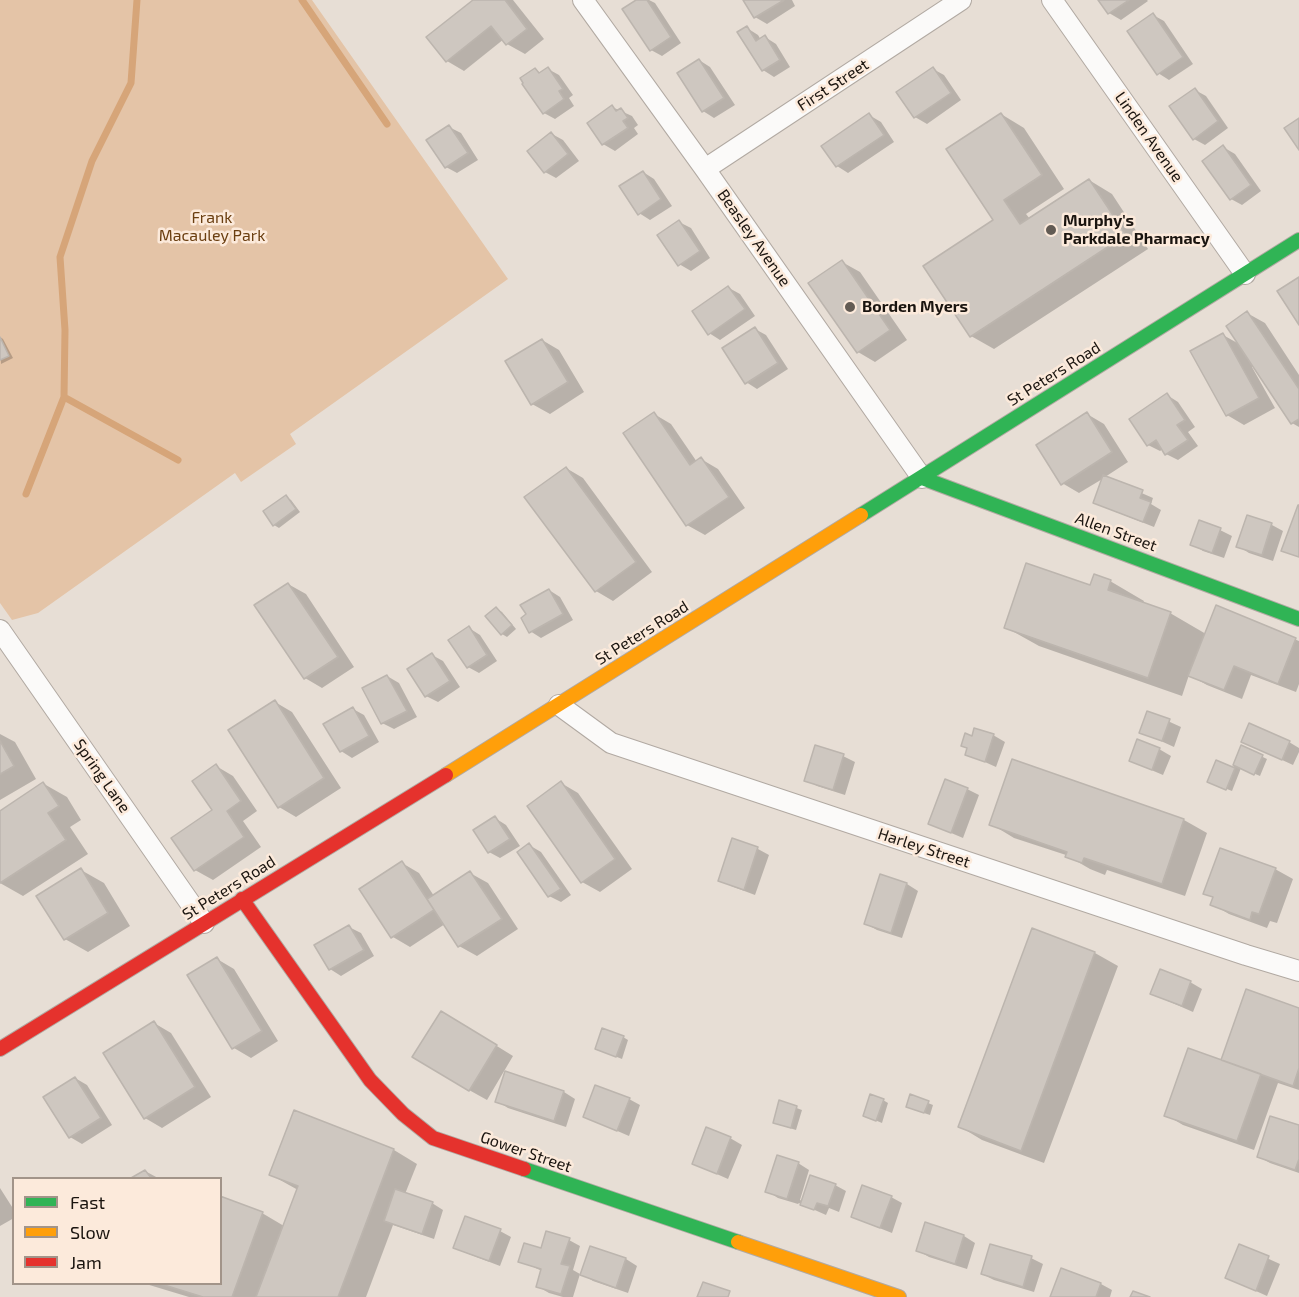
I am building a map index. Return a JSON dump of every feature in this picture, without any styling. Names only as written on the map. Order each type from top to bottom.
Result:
[{"type":"main road","name":"St Peters Road","points":[[0,1049],[559,705],[1299,240]]},
{"type":"main road","name":"Allen Street","points":[[922,478],[1299,619]]},
{"type":"main road","name":"Gower Street","points":[[242,899],[370,1080],[404,1114],[433,1138],[899,1297]]},
{"type":"street","name":"Beasley Avenue","points":[[583,0],[922,478]]},
{"type":"street","name":"First Street","points":[[705,169],[961,0]]},
{"type":"street","name":"Linden Avenue","points":[[1052,0],[1245,273]]},
{"type":"street","name":"Spring Lane","points":[[0,630],[204,923]]},
{"type":"street","name":"Harley Street","points":[[559,705],[611,743],[1299,971]]},
{"type":"green space","name":"Frank Macauley Park","points":[[0,0],[312,0],[508,279],[290,434],[296,444],[241,482],[235,473],[38,613],[12,620],[0,603]]},
{"type":"building","points":[[473,0],[505,0],[527,29],[506,45],[491,26],[446,62],[426,37]]},
{"type":"building","points":[[636,0],[647,0],[671,37],[650,51],[622,9]]},
{"type":"building","points":[[743,0],[784,0],[754,18]]},
{"type":"building","points":[[1098,0],[1129,0],[1108,14]]},
{"type":"building","points":[[1153,13],[1183,57],[1157,75],[1127,31]]},
{"type":"building","points":[[747,26],[756,41],[765,35],[780,60],[762,71],[737,32]]},
{"type":"building","points":[[699,59],[724,98],[702,112],[677,73]]},
{"type":"building","points":[[548,67],[563,89],[559,91],[564,99],[543,114],[520,78],[535,68],[539,73]]},
{"type":"building","points":[[933,67],[951,93],[914,118],[896,92]]},
{"type":"building","points":[[1195,88],[1218,121],[1193,140],[1169,106]]},
{"type":"building","points":[[612,105],[616,111],[621,108],[628,118],[623,121],[628,128],[602,145],[587,123]]},
{"type":"building","points":[[869,113],[884,135],[836,167],[821,146]]},
{"type":"building","name":"Murphy's Parkdale Pharmacy","points":[[1001,113],[1042,175],[1004,200],[1020,224],[1089,179],[1126,235],[970,337],[923,266],[993,220],[946,149]]},
{"type":"building","points":[[1299,118],[1299,150],[1284,128]]},
{"type":"building","points":[[449,125],[468,153],[445,168],[426,140]]},
{"type":"building","points":[[551,132],[568,154],[544,173],[527,151]]},
{"type":"building","points":[[1223,145],[1251,185],[1230,200],[1202,161]]},
{"type":"building","points":[[643,171],[661,199],[638,215],[619,186]]},
{"type":"building","points":[[679,220],[700,251],[678,266],[657,235]]},
{"type":"building","name":"Borden Myers","points":[[842,260],[890,330],[857,353],[808,283]]},
{"type":"building","points":[[1299,277],[1299,325],[1277,291]]},
{"type":"building","points":[[728,286],[745,309],[708,335],[692,311]]},
{"type":"building","points":[[1247,311],[1299,389],[1299,419],[1291,424],[1226,326]]},
{"type":"building","points":[[755,327],[778,363],[745,384],[722,348]]},
{"type":"building","points":[[1223,333],[1259,398],[1226,416],[1190,351]]},
{"type":"building","points":[[0,337],[9,356],[0,360]]},
{"type":"building","points":[[542,339],[568,382],[531,405],[505,361]]},
{"type":"building","points":[[1167,393],[1185,420],[1177,425],[1188,440],[1165,455],[1156,440],[1147,446],[1129,419]]},
{"type":"building","points":[[654,412],[690,465],[701,457],[729,497],[686,526],[623,433]]},
{"type":"building","points":[[1087,412],[1112,452],[1061,485],[1036,445]]},
{"type":"building","points":[[566,467],[636,562],[595,592],[524,497]]},
{"type":"building","points":[[1103,475],[1143,490],[1140,498],[1151,502],[1143,522],[1093,503]]},
{"type":"building","points":[[286,495],[296,509],[273,526],[263,511]]},
{"type":"building","points":[[1299,505],[1299,557],[1281,551]]},
{"type":"building","points":[[1247,515],[1272,523],[1262,555],[1236,547]]},
{"type":"building","points":[[1199,520],[1221,528],[1212,553],[1190,545]]},
{"type":"building","points":[[1026,563],[1090,585],[1094,574],[1111,580],[1108,590],[1171,612],[1148,678],[1004,628]]},
{"type":"building","points":[[288,583],[338,657],[304,679],[254,605]]},
{"type":"building","points":[[549,589],[563,614],[529,633],[521,618],[526,614],[520,605]]},
{"type":"building","points":[[1216,605],[1296,638],[1278,684],[1234,666],[1224,690],[1188,676]]},
{"type":"building","points":[[496,607],[512,625],[501,635],[485,616]]},
{"type":"building","points":[[469,626],[487,655],[467,668],[448,640]]},
{"type":"building","points":[[432,653],[450,681],[425,697],[407,669]]},
{"type":"building","points":[[387,675],[407,711],[381,724],[362,688]]},
{"type":"building","points":[[275,700],[324,778],[278,808],[228,730]]},
{"type":"building","points":[[353,707],[369,736],[340,752],[323,724]]},
{"type":"building","points":[[1147,711],[1170,719],[1162,741],[1139,733]]},
{"type":"building","points":[[1249,723],[1290,741],[1282,760],[1241,742]]},
{"type":"building","points":[[974,728],[994,734],[985,762],[965,755],[967,748],[961,746],[965,733],[972,736]]},
{"type":"building","points":[[1137,739],[1160,748],[1152,770],[1129,761]]},
{"type":"building","points":[[0,741],[14,766],[0,774]]},
{"type":"building","points":[[815,745],[844,754],[833,790],[804,781]]},
{"type":"building","points":[[1241,745],[1263,755],[1254,775],[1233,765]]},
{"type":"building","points":[[1012,759],[1184,819],[1162,884],[1084,858],[1082,863],[1065,857],[1067,852],[989,825]]},
{"type":"building","points":[[1216,760],[1235,768],[1226,790],[1207,782]]},
{"type":"building","points":[[216,764],[241,801],[227,811],[244,837],[194,871],[171,838],[212,810],[192,781]]},
{"type":"building","points":[[945,779],[968,788],[951,833],[928,824]]},
{"type":"building","points":[[561,781],[615,859],[581,883],[527,806]]},
{"type":"building","points":[[43,782],[59,806],[48,813],[66,840],[0,883],[0,811]]},
{"type":"building","points":[[495,816],[510,839],[488,853],[473,830]]},
{"type":"building","points":[[732,838],[758,847],[744,890],[718,881]]},
{"type":"building","points":[[529,843],[561,889],[548,897],[517,852]]},
{"type":"building","points":[[1220,848],[1276,868],[1259,914],[1252,912],[1250,920],[1210,905],[1213,897],[1203,894]]},
{"type":"building","points":[[402,861],[434,910],[391,938],[359,889]]},
{"type":"building","points":[[81,868],[108,913],[64,940],[36,896]]},
{"type":"building","points":[[470,871],[502,919],[458,947],[427,899]]},
{"type":"building","points":[[880,874],[907,883],[891,933],[864,924]]},
{"type":"building","points":[[349,925],[364,950],[329,970],[314,945]]},
{"type":"building","points":[[1032,928],[1095,952],[1021,1151],[958,1127]]},
{"type":"building","points":[[217,957],[262,1031],[232,1049],[187,975]]},
{"type":"building","points":[[1160,969],[1191,981],[1182,1006],[1150,994]]},
{"type":"building","points":[[1246,989],[1299,1008],[1299,1068],[1293,1086],[1221,1060]]},
{"type":"building","points":[[441,1011],[497,1045],[469,1091],[412,1057]]},
{"type":"building","points":[[154,1021],[195,1087],[144,1119],[103,1053]]},
{"type":"building","points":[[602,1028],[624,1036],[616,1057],[595,1049]]},
{"type":"building","points":[[1188,1048],[1261,1074],[1237,1141],[1164,1116]]},
{"type":"building","points":[[505,1071],[564,1091],[554,1121],[495,1102]]},
{"type":"building","points":[[75,1077],[101,1118],[69,1138],[43,1097]]},
{"type":"building","points":[[595,1085],[630,1098],[617,1131],[583,1117]]},
{"type":"building","points":[[870,1094],[884,1099],[876,1121],[863,1116]]},
{"type":"building","points":[[910,1094],[929,1101],[924,1113],[906,1107]]},
{"type":"building","points":[[779,1100],[797,1106],[791,1128],[773,1123]]},
{"type":"building","points":[[294,1110],[394,1149],[338,1297],[256,1297],[298,1186],[269,1175]]},
{"type":"building","points":[[1270,1116],[1299,1125],[1299,1159],[1295,1170],[1257,1157]]},
{"type":"building","points":[[706,1127],[731,1137],[717,1174],[692,1164]]},
{"type":"building","points":[[777,1155],[799,1162],[787,1199],[765,1192]]},
{"type":"building","points":[[145,1170],[150,1177],[133,1177]]},
{"type":"building","points":[[810,1175],[836,1184],[828,1206],[817,1203],[814,1210],[800,1205]]},
{"type":"building","points":[[862,1185],[892,1196],[880,1228],[851,1217]]},
{"type":"building","points":[[395,1189],[433,1202],[422,1234],[384,1221]]},
{"type":"building","points":[[222,1197],[263,1212],[232,1297],[203,1297],[164,1285],[222,1285]]},
{"type":"building","points":[[465,1216],[501,1229],[489,1261],[453,1248]]},
{"type":"building","points":[[925,1222],[964,1235],[955,1264],[916,1251]]},
{"type":"building","points":[[546,1231],[570,1238],[561,1264],[570,1266],[561,1294],[536,1287],[541,1269],[518,1262],[524,1243],[541,1248]]},
{"type":"building","points":[[990,1244],[1032,1256],[1023,1287],[981,1274]]},
{"type":"building","points":[[1239,1244],[1269,1256],[1256,1291],[1225,1278]]},
{"type":"building","points":[[590,1246],[626,1258],[616,1288],[580,1275]]},
{"type":"building","points":[[1061,1268],[1101,1283],[1096,1297],[1050,1297]]},
{"type":"building","points":[[703,1282],[730,1291],[728,1297],[697,1297]]},
{"type":"building","points":[[1133,1291],[1150,1297],[1130,1297]]},
{"type":"waterway","points":[[137,0],[131,83],[92,161],[60,257],[65,330],[64,397],[178,460]]},
{"type":"waterway","points":[[302,0],[387,124]]},
{"type":"waterway","points":[[26,494],[64,397]]},
{"type":"traffic: fast","points":[[861,515],[1299,240]]},
{"type":"traffic: fast","points":[[922,478],[1299,619]]},
{"type":"traffic: fast","points":[[524,1169],[738,1242]]},
{"type":"traffic: slow","points":[[446,775],[861,515]]},
{"type":"traffic: slow","points":[[738,1242],[899,1297]]},
{"type":"traffic: jam","points":[[0,1049],[446,775]]},
{"type":"traffic: jam","points":[[242,899],[370,1080],[403,1114],[433,1138],[524,1169]]},
{"type":"place","name":"Murphy's Parkdale Pharmacy","points":[[1051,230]]},
{"type":"place","name":"Borden Myers","points":[[850,307]]}]
